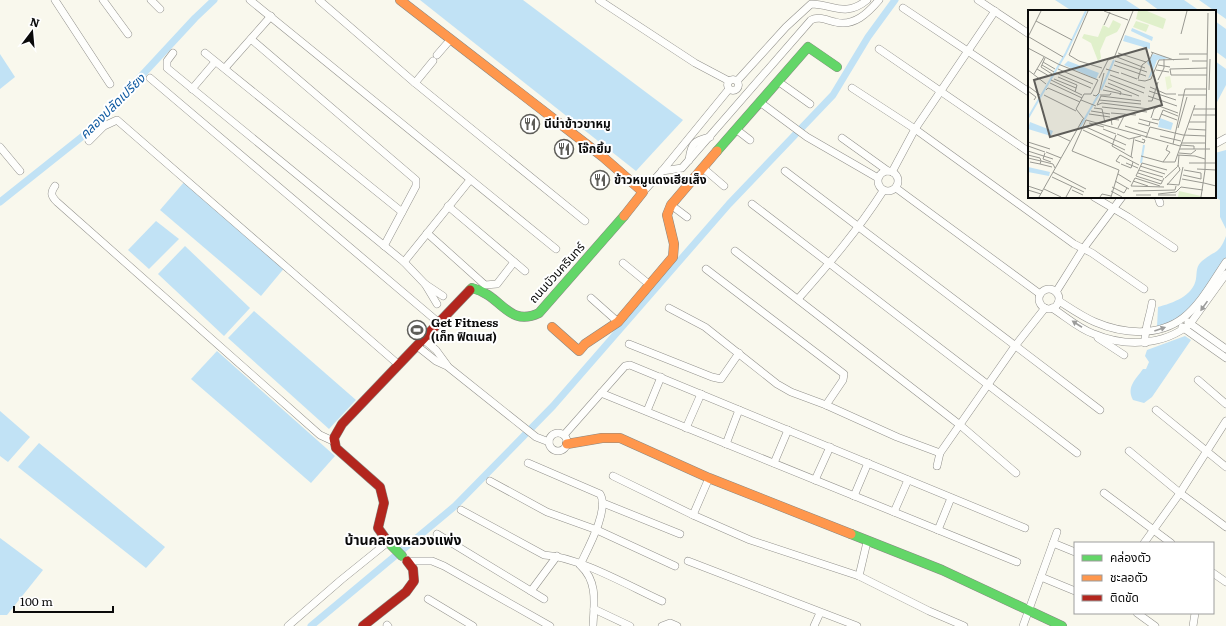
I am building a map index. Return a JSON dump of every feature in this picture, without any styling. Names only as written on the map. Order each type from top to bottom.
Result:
[{"type":"street","points":[[55,0],[110,84]]},
{"type":"street","points":[[103,0],[128,34]]},
{"type":"street","points":[[151,0],[160,9]]},
{"type":"street","points":[[250,0],[272,16],[470,180],[556,249]]},
{"type":"street","points":[[319,0],[415,83],[585,221]]},
{"type":"street","points":[[400,0],[590,148],[643,192],[729,89]]},
{"type":"street","points":[[599,0],[695,63],[729,81],[733,79],[737,81]]},
{"type":"street","points":[[737,81],[786,27],[811,4],[821,4],[827,8],[849,10],[856,8],[867,0]]},
{"type":"street","points":[[662,171],[682,168],[689,160],[690,148],[697,140],[710,137],[811,20],[822,18],[837,22],[850,23],[871,10],[879,0]]},
{"type":"street","points":[[978,0],[1028,33]]},
{"type":"street","points":[[903,8],[1028,91]]},
{"type":"street","points":[[842,138],[890,171],[895,173],[899,180],[896,188],[890,192],[883,191],[878,185],[878,178],[881,173],[890,171],[914,129],[995,11]]},
{"type":"street","points":[[224,68],[272,16]]},
{"type":"street","points":[[252,39],[412,174],[416,180],[416,186],[384,246]]},
{"type":"street","points":[[437,55],[450,40]]},
{"type":"street","points":[[552,327],[576,350],[580,350],[585,344],[618,322],[673,257],[674,244],[667,215],[671,205],[808,47],[837,67]]},
{"type":"street","points":[[879,49],[1028,151]]},
{"type":"street","points":[[173,53],[166,61],[167,68],[404,262],[425,284],[441,308]]},
{"type":"street","points":[[205,53],[402,212]]},
{"type":"street","points":[[415,83],[433,61]]},
{"type":"street","points":[[192,89],[216,62]]},
{"type":"street","points":[[150,78],[438,322]]},
{"type":"street","points":[[729,81],[727,85],[729,89]]},
{"type":"street","points":[[729,89],[737,89],[739,85],[737,81]]},
{"type":"street","points":[[779,82],[810,104]]},
{"type":"street","points":[[852,88],[914,129],[1074,244],[1144,288]]},
{"type":"street","points":[[761,103],[807,137],[878,178]]},
{"type":"street","points":[[89,141],[104,126],[117,120],[400,364]]},
{"type":"street","points":[[737,130],[750,140]]},
{"type":"street","points":[[1216,143],[1226,138]]},
{"type":"street","points":[[0,147],[20,171]]},
{"type":"street","points":[[703,168],[724,186]]},
{"type":"street","points":[[785,170],[1100,410]]},
{"type":"street","points":[[404,262],[470,180]]},
{"type":"street","points":[[55,186],[51,192],[51,195],[57,202],[320,435],[333,441],[336,448],[380,487],[384,495],[384,509],[378,528],[390,544],[413,569],[414,581],[406,592],[363,626]]},
{"type":"street","points":[[896,188],[1040,294]]},
{"type":"street","points":[[798,299],[830,264],[859,227],[883,191]]},
{"type":"street","name":"ถนนบัวนครินทร์","points":[[333,441],[334,436],[342,424],[438,322],[441,308],[448,300],[472,288],[482,289],[489,293],[512,314],[523,319],[532,318],[539,313],[640,198],[643,192]]},
{"type":"street","points":[[1096,198],[1174,248]]},
{"type":"street","points":[[1121,198],[1083,249],[1056,292],[1058,301],[1095,322],[1124,332],[1156,331],[1183,318],[1198,303],[1226,262]]},
{"type":"street","points":[[752,204],[1076,454]]},
{"type":"street","points":[[671,205],[686,217]]},
{"type":"street","points":[[448,206],[525,271]]},
{"type":"street","points":[[426,233],[485,285],[497,284],[514,262]]},
{"type":"street","points":[[735,252],[960,425],[1016,473]]},
{"type":"street","points":[[623,263],[650,285]]},
{"type":"street","points":[[706,269],[844,374],[843,380],[826,405]]},
{"type":"street","points":[[1093,334],[1124,342],[1145,343],[1187,327],[1226,274]]},
{"type":"street","points":[[425,284],[448,300]]},
{"type":"street","points":[[1040,294],[1048,289],[1056,292]]},
{"type":"street","points":[[1040,294],[1040,300],[1049,308],[1093,334],[1124,355]]},
{"type":"street","points":[[591,298],[618,322]]},
{"type":"street","points":[[937,466],[940,452],[1015,346],[1049,308],[1058,301]]},
{"type":"street","points":[[1145,343],[1144,331],[1149,321],[1152,303]]},
{"type":"street","points":[[669,308],[705,327],[791,392],[826,405],[897,437],[940,452]]},
{"type":"street","points":[[1183,318],[1187,327],[1226,358]]},
{"type":"street","points":[[1176,322],[1226,349]]},
{"type":"street","points":[[1124,332],[1124,342]]},
{"type":"street","points":[[420,342],[436,361],[447,366],[514,421],[536,437],[549,442]]},
{"type":"street","points":[[629,344],[712,377],[722,379],[739,353]]},
{"type":"street","points":[[1025,528],[661,377],[627,365],[601,393],[565,439],[564,449],[555,451],[549,442],[550,436],[558,432],[565,439],[620,438],[709,478],[942,570],[1062,626]]},
{"type":"street","points":[[646,411],[661,377]]},
{"type":"street","points":[[1198,380],[1226,404]]},
{"type":"street","points":[[601,393],[1017,562]]},
{"type":"street","points":[[686,428],[701,394]]},
{"type":"street","points":[[726,444],[740,410]]},
{"type":"street","points":[[1156,410],[1226,467]]},
{"type":"street","points":[[1145,542],[1180,493],[1226,422]]},
{"type":"street","points":[[774,463],[788,430]]},
{"type":"street","points":[[815,480],[830,447]]},
{"type":"street","points":[[1129,450],[1180,493],[1226,527]]},
{"type":"street","points":[[528,463],[600,494],[603,503],[597,530],[580,564]]},
{"type":"street","points":[[854,496],[868,463]]},
{"type":"street","points":[[613,476],[693,515],[750,540],[858,576],[929,611],[964,626]]},
{"type":"street","points":[[693,515],[709,478]]},
{"type":"street","points":[[894,512],[908,480]]},
{"type":"street","points":[[490,481],[547,512],[597,530],[675,566]]},
{"type":"street","points":[[1104,493],[1170,542]]},
{"type":"street","points":[[938,530],[951,498]]},
{"type":"street","points":[[603,503],[680,534]]},
{"type":"street","points":[[461,510],[544,555],[557,556],[580,564],[662,601]]},
{"type":"street","points":[[1022,626],[1058,532]]},
{"type":"street","points":[[437,534],[544,599]]},
{"type":"street","points":[[858,576],[868,542]]},
{"type":"street","points":[[1053,543],[1074,552]]},
{"type":"street","points":[[288,626],[341,580],[390,544]]},
{"type":"street","points":[[531,591],[557,556]]},
{"type":"street","points":[[405,559],[432,561],[444,566],[550,626]]},
{"type":"street","points":[[688,561],[857,626]]},
{"type":"street","points":[[580,564],[588,572],[593,582],[593,626]]},
{"type":"street","points":[[1214,574],[1226,582]]},
{"type":"street","points":[[1041,577],[1074,591]]},
{"type":"street","points":[[428,599],[473,626]]},
{"type":"street","points":[[594,610],[630,626]]},
{"type":"street","points":[[814,626],[820,613]]},
{"type":"street","points":[[1138,614],[1156,626]]},
{"type":"street","points":[[1193,626],[1195,614]]},
{"type":"street","points":[[662,626],[670,623],[677,626]]},
{"type":"water","points":[[420,0],[523,0],[683,120],[636,171]]},
{"type":"water","points":[[1055,0],[1126,0],[1141,10],[1070,10]]},
{"type":"water","points":[[1145,0],[1184,0],[1199,10],[1159,10]]},
{"type":"water","points":[[1199,0],[1226,0],[1226,19],[1216,12],[1216,10],[1213,10]]},
{"type":"water","points":[[1216,22],[1226,29],[1226,59],[1216,52]]},
{"type":"water","points":[[0,54],[15,77],[0,89]]},
{"type":"water","points":[[1216,62],[1226,69],[1226,85],[1216,104]]},
{"type":"water","points":[[1226,150],[1226,229],[1220,217],[1220,200],[1216,198],[1216,153]]},
{"type":"water","points":[[185,181],[286,266],[261,296],[160,210]]},
{"type":"water","points":[[156,221],[179,239],[149,269],[128,250]]},
{"type":"water","points":[[1226,236],[1226,261],[1195,305],[1169,325],[1157,327],[1158,307],[1182,298],[1191,290],[1196,279],[1199,265],[1202,261],[1219,249]]},
{"type":"water","points":[[185,246],[250,308],[224,336],[158,274]]},
{"type":"water","points":[[254,311],[356,400],[329,429],[228,338]]},
{"type":"water","points":[[1185,336],[1191,340],[1152,397],[1144,403],[1133,400],[1131,395],[1131,387],[1143,369],[1146,369],[1149,362],[1145,356],[1147,350]]},
{"type":"water","points":[[217,351],[335,456],[311,483],[191,379]]},
{"type":"water","points":[[0,411],[30,437],[8,462],[0,456]]},
{"type":"water","points":[[39,443],[165,547],[146,568],[18,467]]},
{"type":"water","points":[[0,538],[43,570],[7,615],[0,615]]},
{"type":"waterway","name":"คลองปลัดเปรียง","points":[[0,202],[93,128],[195,18],[214,0]]},
{"type":"waterway","points":[[311,626],[455,506],[553,406],[729,204],[833,95],[868,37],[895,0]]},
{"type":"traffic: fast","points":[[717,151],[808,47],[837,67]]},
{"type":"traffic: fast","points":[[470,290],[472,288],[491,297],[512,314],[528,317],[539,313],[624,216]]},
{"type":"traffic: fast","points":[[851,534],[942,570],[1062,626]]},
{"type":"traffic: fast","points":[[391,545],[402,556]]},
{"type":"traffic: slow","points":[[400,0],[603,157],[643,192],[624,216]]},
{"type":"traffic: slow","points":[[552,327],[579,351],[585,344],[618,322],[673,257],[674,244],[667,215],[671,205],[717,151]]},
{"type":"traffic: slow","points":[[567,444],[602,438],[620,438],[709,478],[851,534]]},
{"type":"traffic: jam","points":[[388,542],[378,528],[384,503],[380,487],[336,448],[334,438],[342,424],[470,290]]},
{"type":"traffic: jam","points":[[363,626],[406,592],[414,581],[413,569],[407,561]]},
{"type":"place","name":"นีน่าข้าวขาหมู","points":[[530,124]]},
{"type":"place","name":"โจ๊กยิ้ม","points":[[564,149]]},
{"type":"place","name":"ข้าวหมูแดงเฮียเส็ง","points":[[600,180]]},
{"type":"place","name":"Get Fitness (เก็ท ฟิตเนส)","points":[[417,330]]},
{"type":"district","name":"บ้านคลองหลวงแพ่ง","points":[[403,540]]}]
